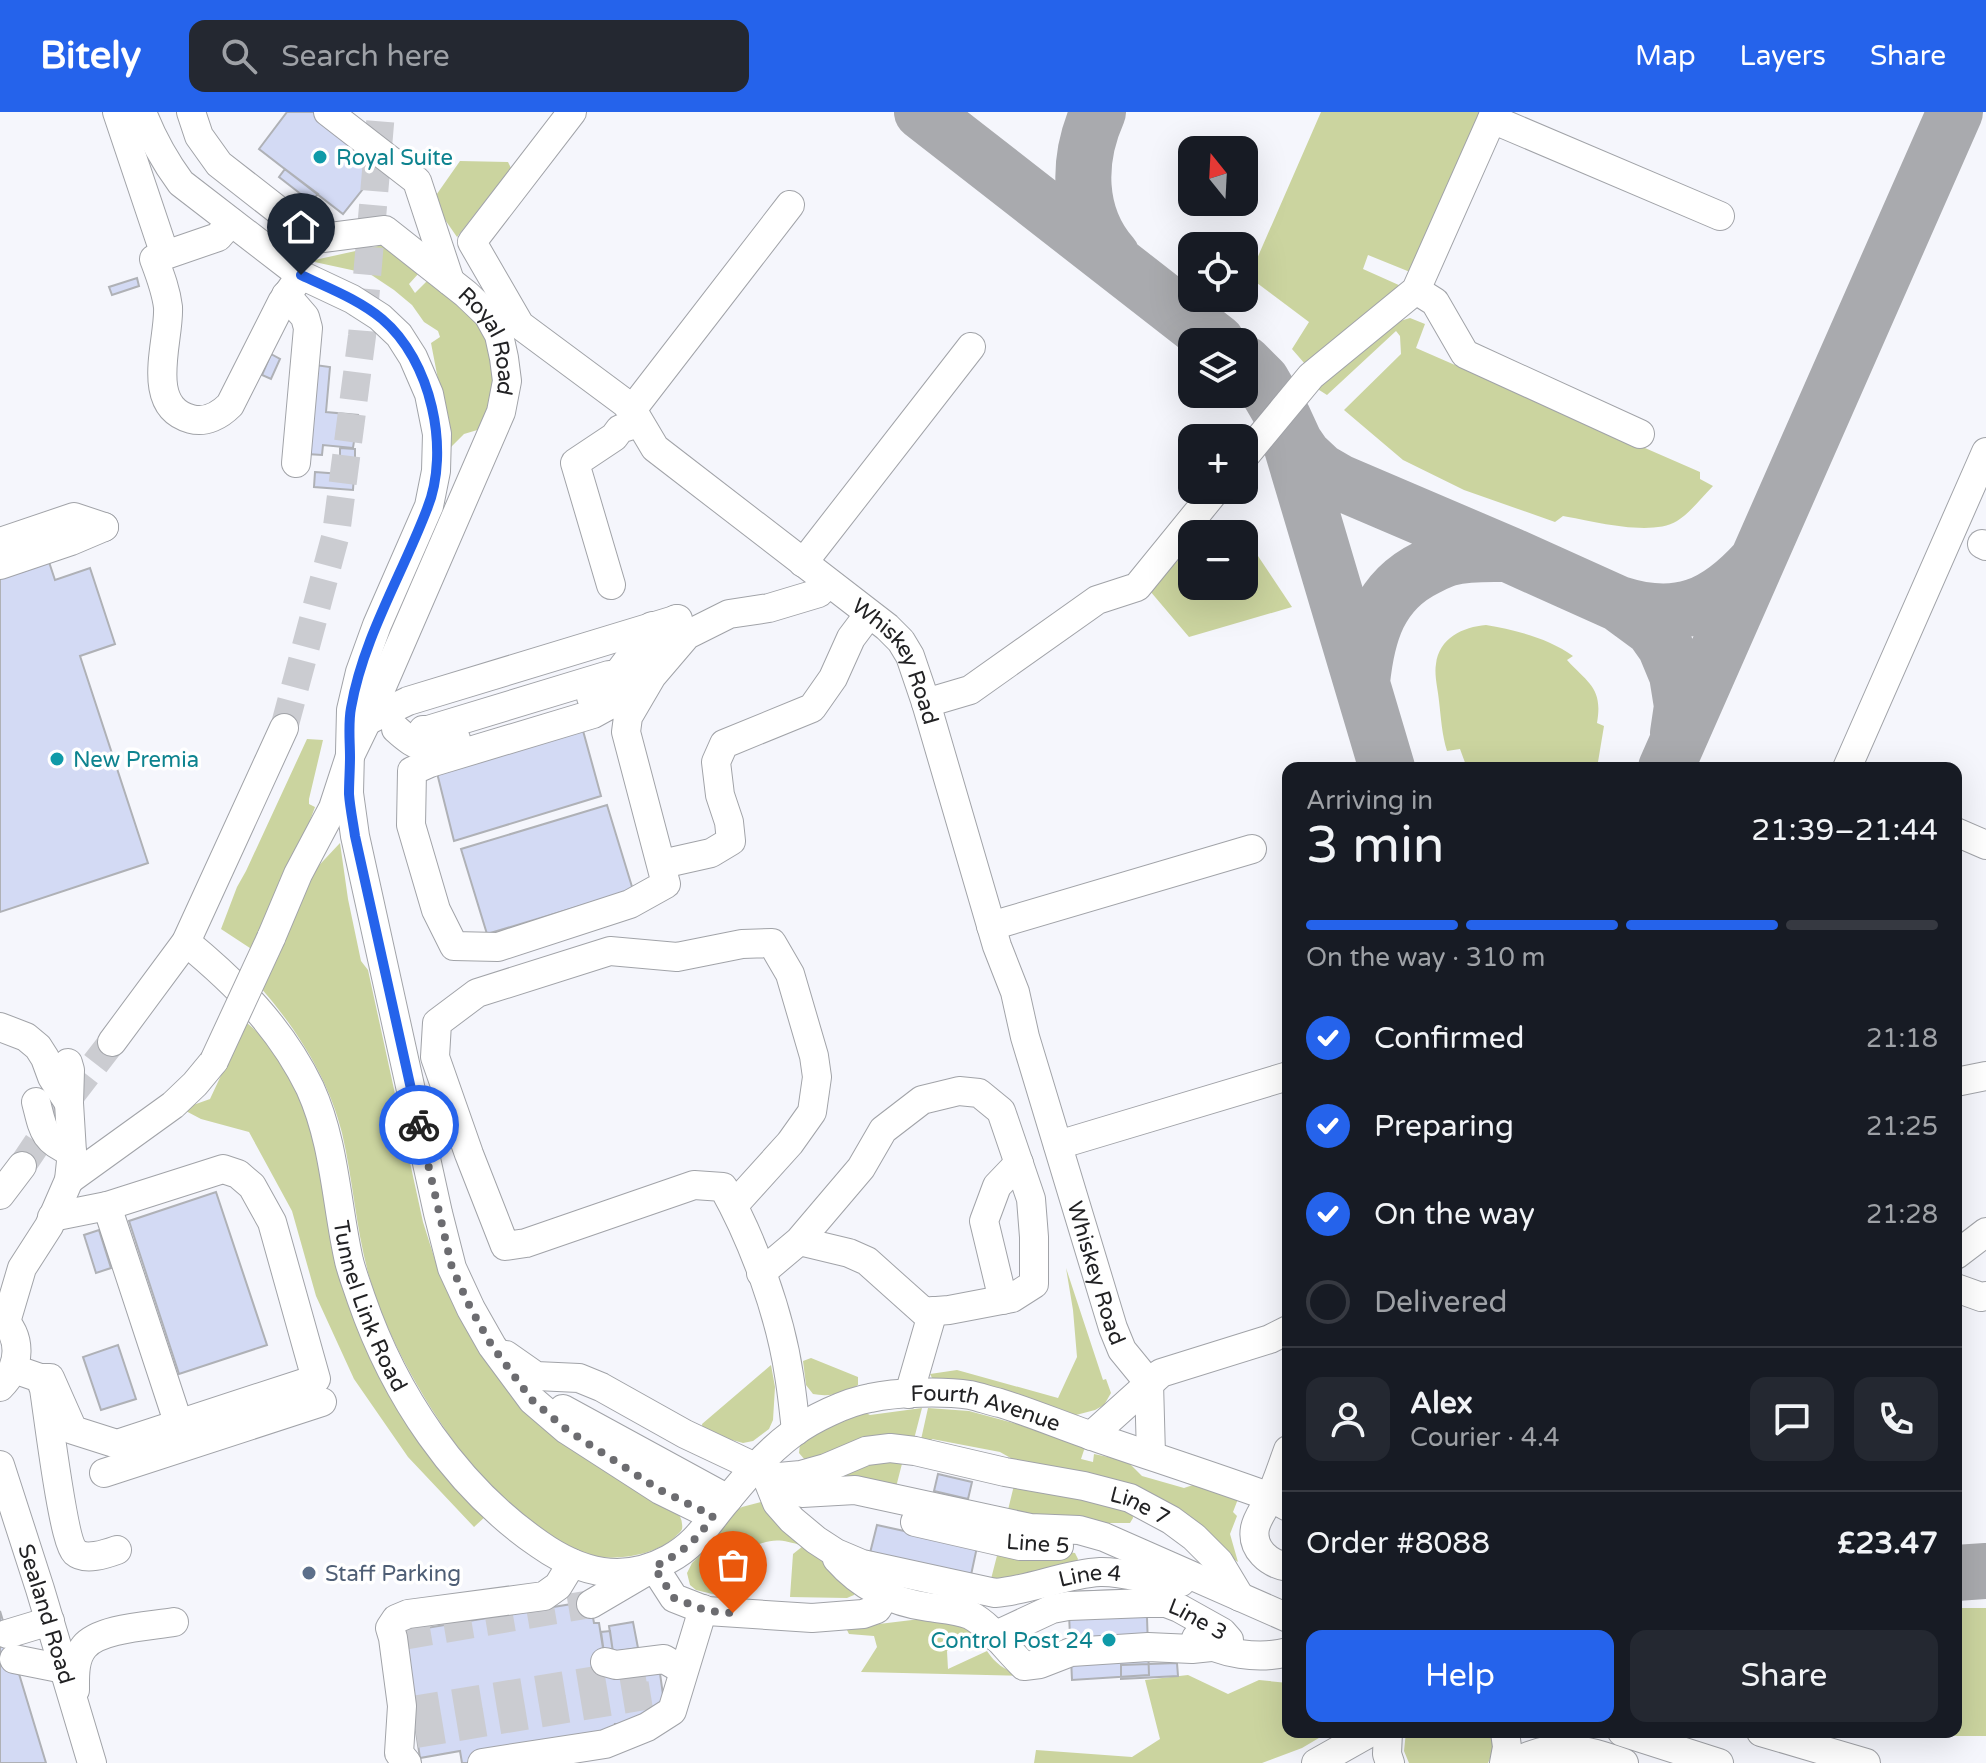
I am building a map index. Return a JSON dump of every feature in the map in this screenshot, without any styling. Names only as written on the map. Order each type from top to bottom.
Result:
[{"type":"street","points":[[117,112],[165,255]]},
{"type":"street","points":[[142,112],[153,141],[181,183],[231,222],[294,285],[308,328],[296,463]]},
{"type":"street","name":"Royal Road","points":[[70,1166],[173,1105],[214,1061],[298,874],[333,808],[359,715],[501,412],[507,381],[499,335],[488,315],[450,281],[385,230],[315,239],[219,164],[199,136],[191,112]]},
{"type":"street","points":[[328,112],[417,181],[430,186],[450,281]]},
{"type":"street","name":"Whiskey Road","points":[[572,112],[472,242],[520,325],[625,403],[655,448],[887,627],[910,656],[997,946],[1015,992],[1025,1037],[1117,1340],[1149,1383]]},
{"type":"street","points":[[1258,440],[1311,376],[1416,290],[1494,116],[1720,216]]},
{"type":"street","points":[[611,585],[575,463],[614,437],[635,417],[790,205]]},
{"type":"street","points":[[231,222],[218,237],[154,259],[166,291],[168,308],[161,376],[163,388],[179,413],[188,418],[207,419],[217,416],[230,405],[294,285]]},
{"type":"street","points":[[294,285],[352,299],[380,317],[399,335],[413,357],[429,394],[437,434],[436,471],[429,506],[360,672],[359,715]]},
{"type":"street","points":[[1416,290],[1435,302],[1465,354],[1640,434]]},
{"type":"street","points":[[803,563],[971,347]]},
{"type":"street","points":[[1850,762],[1986,452]]},
{"type":"street","points":[[926,703],[970,690],[1097,600],[1137,587],[1205,504]]},
{"type":"street","points":[[0,542],[74,517],[104,527],[0,565]]},
{"type":"street","points":[[664,623],[659,642],[641,680],[613,703],[593,714],[412,771],[411,825],[436,910],[454,946],[498,947],[630,904],[666,884],[626,732],[628,717],[652,676],[687,635],[729,614],[769,608],[819,593],[827,582]]},
{"type":"street","points":[[359,715],[738,601],[755,600],[769,608]]},
{"type":"street","points":[[662,864],[711,853],[731,841],[716,762],[724,744],[812,708],[833,678],[851,638],[869,614]]},
{"type":"street","points":[[359,715],[396,729],[428,730],[619,672],[664,623]]},
{"type":"street","points":[[112,1042],[186,942],[284,728]]},
{"type":"street","points":[[350,756],[349,793],[355,836],[438,1213],[452,1268],[471,1309],[520,1385],[720,1508]]},
{"type":"street","points":[[1962,835],[1986,845]]},
{"type":"street","points":[[991,926],[1252,849]]},
{"type":"street","name":"Tunnel Link Road","points":[[186,942],[226,975],[290,1050],[311,1091],[327,1133],[350,1263],[372,1329],[418,1416],[462,1475],[491,1506],[563,1560],[601,1573],[654,1567],[691,1545],[720,1508]]},
{"type":"street","points":[[734,1205],[790,1143],[812,1112],[817,1077],[814,1056],[790,974],[772,943],[742,944],[677,957],[610,951],[477,993],[437,1023],[435,1057],[505,1246],[526,1243],[694,1185],[723,1187],[734,1205],[761,1273],[780,1331],[796,1431]]},
{"type":"street","points":[[0,1027],[26,1037],[38,1047],[69,1103]]},
{"type":"street","points":[[18,1378],[17,1344],[3,1319],[22,1268],[49,1226],[70,1166],[68,1063]]},
{"type":"street","points":[[1962,1081],[1986,1076]]},
{"type":"street","points":[[1058,1145],[1282,1078]]},
{"type":"street","points":[[761,1273],[799,1241],[861,1168],[883,1130],[922,1100],[959,1091],[979,1093],[1001,1111],[1031,1199],[1034,1284],[1012,1298],[924,1312],[867,1261],[849,1253],[799,1241]]},
{"type":"street","points":[[36,1102],[42,1128],[70,1166]]},
{"type":"street","points":[[1003,1300],[984,1221],[997,1186],[1019,1163]]},
{"type":"street","points":[[0,1195],[22,1166]]},
{"type":"street","points":[[18,1378],[50,1378],[73,1430],[117,1444],[316,1379],[272,1222],[252,1186],[238,1174],[223,1169],[107,1206],[52,1217]]},
{"type":"street","points":[[107,1206],[179,1425]]},
{"type":"street","points":[[1962,1250],[1986,1232]]},
{"type":"street","points":[[0,1286],[22,1268]]},
{"type":"street","points":[[1962,1290],[1986,1296]]},
{"type":"street","points":[[909,1394],[933,1311]]},
{"type":"street","points":[[1091,1436],[1161,1373],[1282,1333]]},
{"type":"street","name":"Line 5","points":[[492,1346],[536,1376],[579,1378],[601,1387],[685,1434],[802,1493],[833,1504],[991,1529],[1020,1546],[1074,1546],[1135,1552],[1282,1615]]},
{"type":"street","points":[[18,1378],[44,1389],[63,1515],[73,1551],[80,1555],[97,1556],[117,1550]]},
{"type":"street","points":[[1149,1383],[1151,1455]]},
{"type":"street","name":"Fourth Avenue","points":[[720,1508],[761,1472],[773,1449],[796,1431],[823,1415],[868,1398],[909,1394],[972,1395],[1151,1455],[1282,1481]]},
{"type":"street","points":[[104,1473],[322,1402]]},
{"type":"street","name":"Line 7","points":[[761,1472],[801,1475],[866,1451],[890,1448],[1130,1498],[1171,1520],[1194,1537],[1219,1562],[1240,1597]]},
{"type":"street","name":"Sealand Road","points":[[0,1465],[6,1504],[50,1621],[92,1763]]},
{"type":"street","points":[[761,1472],[777,1503],[792,1520],[826,1546],[871,1589],[916,1606],[967,1614],[984,1625],[1024,1666],[1040,1664],[1148,1627]]},
{"type":"street","points":[[1282,1483],[1255,1527],[1259,1549],[1266,1559],[1282,1566]]},
{"type":"street","name":"Line 4","points":[[826,1546],[862,1564],[995,1593],[1017,1591],[1095,1572],[1113,1572],[1166,1583],[1202,1580]]},
{"type":"street","points":[[407,1763],[399,1753],[406,1708],[398,1637],[390,1628],[396,1619],[408,1614],[544,1596],[558,1586],[572,1563]]},
{"type":"street","points":[[591,1604],[654,1567],[674,1598],[707,1611],[825,1617],[863,1614],[877,1609],[885,1596]]},
{"type":"street","name":"Line 3","points":[[1148,1627],[1166,1603],[1222,1632],[1240,1653]]},
{"type":"street","points":[[1004,1646],[1052,1609],[1068,1606],[1148,1627],[1192,1649],[1211,1647],[1262,1656],[1282,1653]]},
{"type":"street","points":[[482,1763],[605,1744],[647,1727],[672,1711],[673,1676],[703,1609]]},
{"type":"street","points":[[50,1621],[11,1646],[64,1669]]},
{"type":"street","points":[[74,1703],[78,1657],[84,1646],[93,1639],[115,1632],[174,1622]]},
{"type":"street","points":[[605,1662],[616,1665],[664,1659],[673,1676]]},
{"type":"street","points":[[1316,1763],[1360,1738]]},
{"type":"street","points":[[1388,1738],[1390,1763]]},
{"type":"street","points":[[1504,1763],[1506,1738]]},
{"type":"street","points":[[1641,1738],[1719,1763]]},
{"type":"street","points":[[1781,1738],[1866,1763]]},
{"type":"street","points":[[1513,1763],[1537,1753],[1569,1748],[1624,1763]]},
{"type":"green space","points":[[1321,112],[1480,112],[1410,272],[1368,255],[1363,269],[1401,286],[1305,364],[1292,349],[1309,322],[1258,284],[1258,256]]},
{"type":"green space","points":[[460,161],[508,162],[511,168],[457,237],[432,201]]},
{"type":"green space","points":[[392,243],[419,273],[409,284],[415,293],[433,275],[482,320],[498,378],[484,428],[464,434],[451,447],[431,343],[440,337],[438,331],[424,322],[412,305],[370,274],[310,261]]},
{"type":"green space","points":[[1410,318],[1425,324],[1416,348],[1700,472],[1700,479],[1713,486],[1687,514],[1666,526],[1637,528],[1563,516],[1555,522],[1464,490],[1403,460],[1344,410],[1401,354],[1400,336],[1396,331],[1327,395],[1316,388],[1400,321]]},
{"type":"green space","points":[[1258,556],[1292,607],[1189,637],[1150,591],[1178,558],[1178,600],[1258,600]]},
{"type":"green space","points":[[1486,625],[1508,629],[1553,644],[1573,656],[1567,660],[1596,694],[1597,723],[1604,726],[1598,762],[1465,762],[1460,749],[1447,751],[1436,678],[1438,655],[1447,641],[1469,628]]},
{"type":"green space","points":[[307,739],[323,740],[309,799],[309,804],[315,807],[256,952],[221,929],[237,887]]},
{"type":"green space","points":[[340,843],[361,961],[368,970],[423,1222],[435,1260],[481,1345],[678,1514],[682,1520],[681,1530],[659,1548],[621,1557],[597,1557],[570,1548],[538,1528],[480,1474],[454,1441],[410,1373],[386,1324],[369,1276],[346,1151],[329,1093],[310,1055],[260,987],[309,876]]},
{"type":"green space","points":[[246,1022],[263,1037],[284,1065],[307,1104],[341,1263],[487,1515],[474,1527],[408,1457],[354,1379],[316,1296],[292,1211],[249,1132],[201,1119],[182,1109],[210,1099]]},
{"type":"green space","points":[[1066,1268],[1103,1380],[1106,1379],[1111,1393],[1104,1405],[1076,1415],[979,1383],[932,1378],[930,1374],[957,1370],[1058,1398],[1077,1357]]},
{"type":"green space","points":[[811,1358],[858,1377],[858,1385],[837,1394],[813,1394],[806,1385],[803,1361]]},
{"type":"green space","points":[[771,1365],[775,1387],[773,1420],[769,1429],[753,1441],[743,1443],[703,1432],[702,1424]]},
{"type":"green space","points":[[922,1408],[913,1443],[813,1461],[805,1460],[799,1453],[800,1443],[810,1435],[864,1412],[870,1415]]},
{"type":"green space","points":[[928,1408],[969,1411],[1017,1424],[1085,1447],[1081,1459],[1093,1462],[1094,1454],[1127,1461],[1142,1476],[1184,1488],[1196,1484],[1238,1499],[1233,1512],[1237,1516],[1230,1534],[1238,1562],[1000,1452],[932,1439],[929,1444],[920,1444]]},
{"type":"green space","points":[[905,1452],[895,1491],[824,1478]]},
{"type":"green space","points":[[1016,1477],[1132,1511],[1133,1518],[1130,1523],[1056,1523],[1007,1514]]},
{"type":"green space","points":[[761,1502],[778,1509],[859,1584],[854,1595],[847,1598],[790,1597],[793,1554],[803,1546],[782,1541],[764,1542],[750,1548],[741,1601],[696,1590],[690,1585],[687,1573],[692,1563],[715,1540],[731,1514],[742,1507]]},
{"type":"green space","points":[[1000,1544],[1075,1553],[1078,1559],[1075,1565],[1020,1580],[991,1579]]},
{"type":"green space","points":[[1962,1608],[1986,1608],[1986,1736],[1962,1736]]},
{"type":"green space","points":[[945,1616],[980,1636],[947,1651],[948,1669],[987,1651],[1003,1667],[1024,1676],[861,1672],[877,1647],[874,1636],[849,1634],[846,1628]]},
{"type":"green space","points":[[1188,1675],[1228,1694],[1259,1680],[1282,1682],[1282,1738],[1319,1738],[1262,1763],[1034,1763],[1036,1750],[1132,1757],[1160,1739],[1145,1680]]},
{"type":"green space","points":[[1405,1738],[1492,1738],[1488,1763],[1409,1763],[1404,1751]]},
{"type":"building","name":"Royal Suite","points":[[287,112],[314,112],[382,165],[343,214],[259,149]]},
{"type":"building","points":[[285,169],[318,194],[311,202],[279,177]]},
{"type":"building","points":[[137,278],[139,286],[112,295],[109,287]]},
{"type":"building","points":[[271,354],[280,359],[271,379],[262,375]]},
{"type":"building","points":[[315,365],[330,367],[326,412],[358,415],[353,448],[323,445],[322,455],[307,454]]},
{"type":"building","points":[[340,448],[355,449],[355,462],[340,461]]},
{"type":"building","points":[[315,472],[354,475],[353,490],[314,487]]},
{"type":"building","name":"New Premia","points":[[47,556],[55,580],[90,568],[115,644],[80,656],[148,863],[0,912],[0,572]]},
{"type":"building","points":[[582,727],[601,796],[454,841],[437,773]]},
{"type":"building","points":[[607,805],[633,890],[487,934],[461,849]]},
{"type":"building","points":[[216,1192],[267,1345],[179,1374],[129,1221]]},
{"type":"building","points":[[99,1230],[111,1268],[96,1273],[84,1235]]},
{"type":"building","points":[[118,1345],[136,1399],[101,1410],[83,1357]]},
{"type":"building","points":[[938,1474],[972,1482],[968,1499],[934,1491]]},
{"type":"building","points":[[877,1525],[977,1547],[971,1575],[870,1553]]},
{"type":"building","name":"Control Post 24","points":[[1146,1589],[1149,1675],[1072,1680],[1068,1592]]},
{"type":"building","points":[[590,1601],[594,1623],[599,1623],[607,1673],[659,1666],[664,1702],[627,1734],[615,1724],[616,1729],[475,1763],[462,1763],[460,1751],[420,1758],[402,1632]]},
{"type":"building","points":[[0,1611],[46,1763],[0,1763]]},
{"type":"building","points":[[633,1622],[638,1648],[613,1652],[609,1626]]},
{"type":"building","points":[[610,1631],[613,1652],[604,1653],[601,1632]]},
{"type":"building","points":[[1177,1663],[1178,1676],[1121,1679],[1121,1665]]},
{"type":"taxiway","points":[[922,112],[1199,328]]},
{"type":"taxiway","points":[[1098,112],[1086,149],[1084,186],[1092,223],[1112,256]]},
{"type":"taxiway","points":[[1669,762],[1955,112]]},
{"type":"taxiway","points":[[1258,377],[1295,443],[1320,471],[1619,604]]},
{"type":"taxiway","points":[[1289,438],[1385,762]]},
{"type":"taxiway","points":[[1362,682],[1372,631],[1386,602],[1397,589],[1426,568],[1446,559],[1506,554]]},
{"type":"taxiway","points":[[1678,733],[1682,706],[1677,675],[1665,646],[1653,629],[1619,604],[1660,612],[1695,607],[1726,590],[1756,562]]},
{"type":"taxiway","points":[[1962,1573],[1986,1571]]},
{"type":"tunnel","points":[[284,728],[336,534],[362,336],[381,112]]},
{"type":"tunnel","points":[[22,1166],[61,1108],[112,1042]]},
{"type":"tunnel","points":[[403,1636],[591,1604]]},
{"type":"tunnel","points":[[412,1710],[645,1672]]},
{"type":"tunnel","points":[[416,1734],[663,1693]]},
{"type":"way so far","points":[[419,1125],[452,1268],[492,1346],[532,1400],[567,1430],[660,1490],[713,1516],[691,1545],[654,1567],[674,1598],[707,1611],[733,1613]]},
{"type":"place","name":"Royal Suite","points":[[320,157]]},
{"type":"place","name":"New Premia","points":[[57,759]]},
{"type":"place","name":"Staff Parking","points":[[309,1573]]},
{"type":"place","name":"Control Post 24","points":[[1109,1640]]},
{"type":"route","points":[[301,275],[352,299],[380,317],[399,335],[413,357],[429,394],[437,434],[436,471],[429,506],[360,672],[349,734],[349,793],[355,836],[419,1125]]}]
